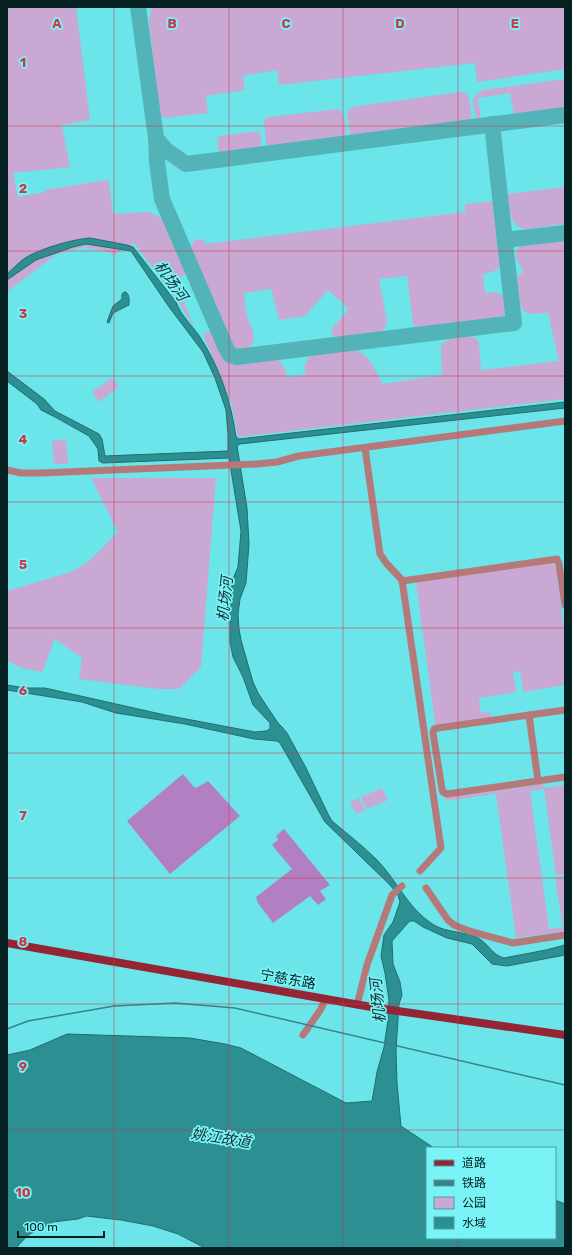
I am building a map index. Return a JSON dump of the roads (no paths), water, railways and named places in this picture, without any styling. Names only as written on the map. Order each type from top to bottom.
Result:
[{"type":"main road","name":"宁慈东路","points":[[7,943],[377,1008],[565,1035]]},
{"type":"street","points":[[7,470],[21,473],[42,473],[257,464],[277,462],[299,456],[565,421]]},
{"type":"street","points":[[365,448],[380,554],[402,581],[440,848],[420,871]]},
{"type":"street","points":[[402,581],[557,558],[560,564],[565,605]]},
{"type":"street","points":[[565,710],[438,728],[434,730],[433,733],[442,788],[443,792],[447,794],[565,777]]},
{"type":"street","points":[[529,715],[538,781]]},
{"type":"street","points":[[357,1004],[367,965],[392,895],[402,886]]},
{"type":"street","points":[[426,888],[448,920],[454,925],[469,931],[512,943],[565,935]]},
{"type":"street","points":[[303,1035],[321,1009],[325,999]]},
{"type":"water","name":"姚江故道","points":[[90,238],[133,247],[176,302],[184,316],[200,337],[219,373],[228,398],[236,437],[239,439],[565,402],[565,408],[240,444],[237,446],[247,508],[249,544],[246,583],[240,599],[238,614],[241,640],[253,682],[258,693],[278,723],[287,733],[332,821],[360,844],[384,867],[416,910],[424,918],[439,928],[478,938],[493,952],[504,958],[565,945],[565,955],[507,966],[492,964],[472,944],[447,938],[423,927],[414,921],[410,921],[392,941],[393,964],[400,982],[402,995],[399,1004],[396,1050],[401,1126],[432,1147],[426,1147],[426,1239],[556,1239],[556,1200],[565,1204],[565,1248],[205,1248],[178,1234],[153,1226],[121,1220],[86,1216],[78,1219],[53,1222],[28,1235],[16,1248],[7,1248],[7,1055],[30,1050],[67,1034],[190,1038],[241,1048],[346,1103],[372,1101],[377,1072],[384,1047],[388,1020],[389,1000],[381,956],[384,935],[393,922],[400,902],[398,895],[390,885],[325,822],[280,743],[277,741],[254,739],[185,724],[116,713],[82,702],[7,690],[7,685],[25,688],[45,688],[165,715],[255,732],[270,729],[270,723],[253,705],[243,677],[233,657],[230,642],[230,599],[232,581],[238,567],[241,531],[229,458],[103,463],[99,461],[98,449],[89,436],[41,410],[37,404],[7,381],[7,371],[44,399],[55,411],[99,434],[102,439],[105,456],[228,451],[226,410],[215,378],[203,352],[169,307],[131,251],[86,244],[73,247],[36,260],[7,280],[7,274],[27,257],[44,249]]},
{"type":"water","points":[[124,292],[128,295],[129,305],[113,313],[109,323],[107,322],[113,306],[122,299],[122,294]]},
{"type":"railway","points":[[7,1029],[28,1021],[114,1006],[175,1003],[235,1008],[565,1085]]},
{"type":"water label","name":"机场河","points":[[171,281]]},
{"type":"water label","name":"机场河","points":[[225,599]]},
{"type":"water label","name":"机场河","points":[[378,1001]]}]
